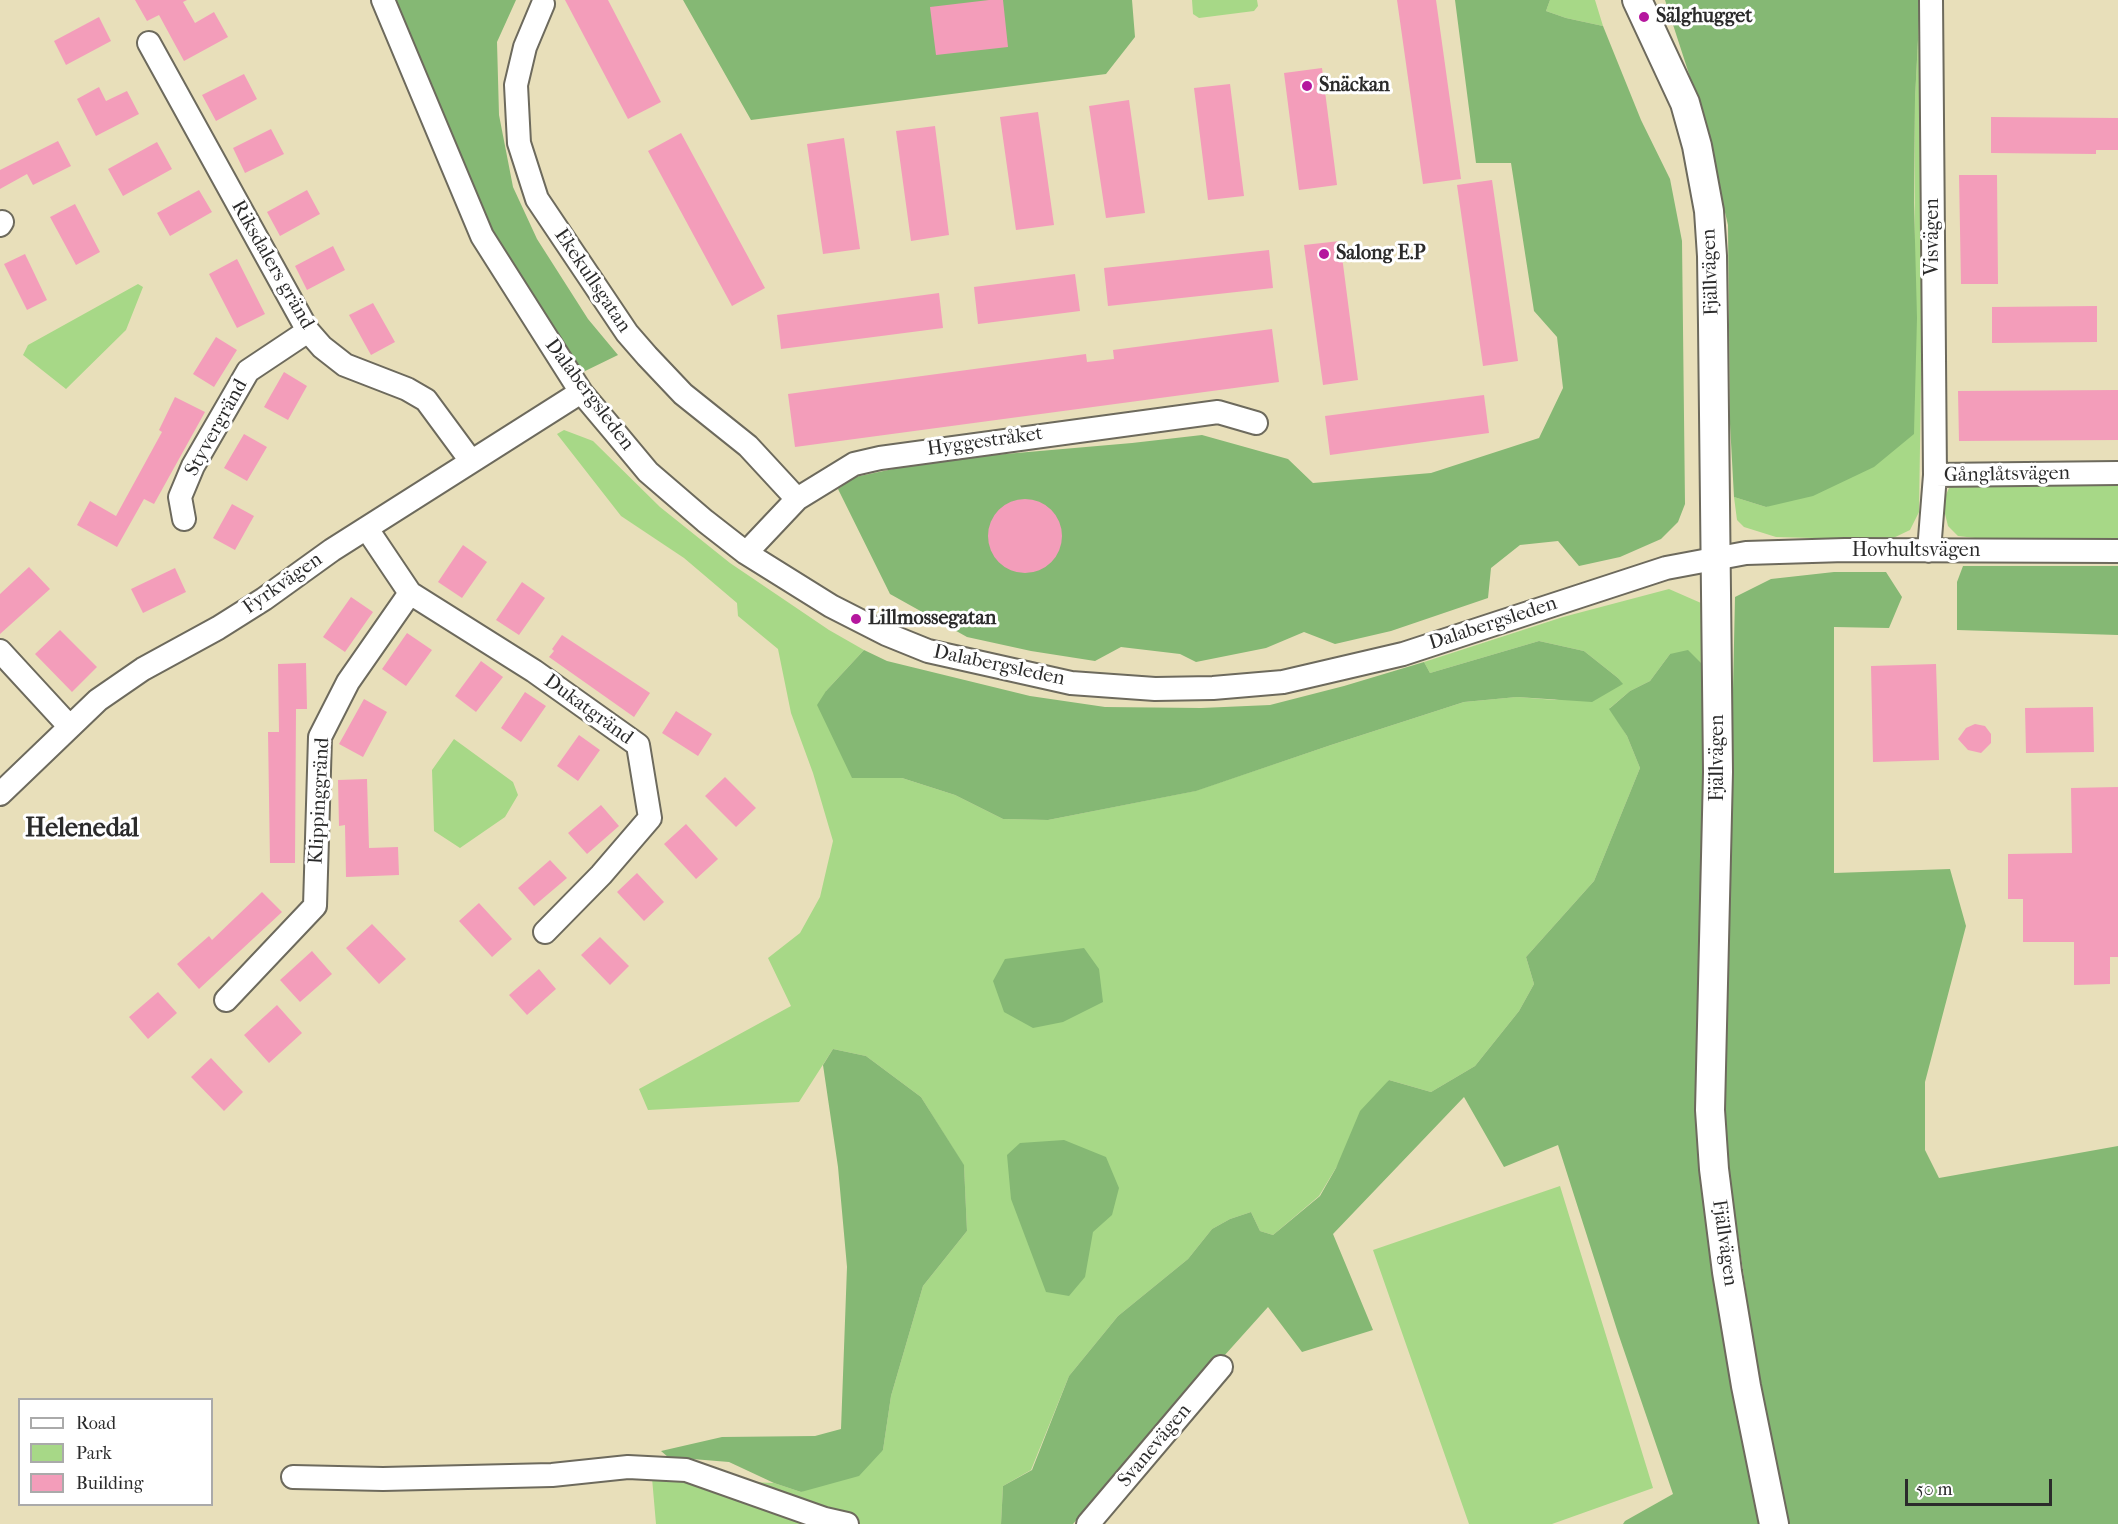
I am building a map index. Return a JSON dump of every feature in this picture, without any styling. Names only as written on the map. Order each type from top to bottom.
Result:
[{"type":"street","name":"Dalabergsleden","points":[[383,0],[482,236],[581,392],[648,472],[705,521],[746,553],[831,606],[886,634],[928,651],[1071,683],[1155,689],[1213,688],[1283,682],[1403,654],[1666,568],[1715,558]]},
{"type":"street","name":"Fjällvägen","points":[[1637,0],[1685,103],[1705,183],[1712,255],[1718,772],[1710,1110],[1714,1169],[1727,1272],[1746,1386],[1774,1524]]},
{"type":"street","name":"Visvägen","points":[[1931,0],[1935,475]]},
{"type":"street","name":"Ekekullsgatan","points":[[543,4],[525,47],[516,85],[519,143],[537,199],[627,333],[683,394],[748,446],[797,499]]},
{"type":"street","name":"Riksdalers gränd","points":[[149,43],[308,331],[322,347],[345,365],[407,389],[426,400],[471,461]]},
{"type":"street","name":"Styvergränd","points":[[184,519],[180,497],[193,466],[248,371],[308,331]]},
{"type":"street","name":"Fyrkvägen","points":[[0,794],[98,700],[143,669],[218,628],[264,599],[332,550],[367,530],[581,392]]},
{"type":"street","name":"Hyggestråket","points":[[746,553],[797,499],[854,464],[909,453],[1218,412],[1256,423]]},
{"type":"street","name":"Gånglåtsvägen","points":[[1929,551],[1935,475],[2118,473]]},
{"type":"street","name":"Dukatgränd","points":[[367,530],[410,593],[534,671],[638,745],[650,818],[601,876],[545,932]]},
{"type":"street","name":"Hovhultsvägen","points":[[1715,558],[1746,553],[1845,550],[2118,551]]},
{"type":"street","name":"Klippinggränd","points":[[226,1000],[315,906],[320,737],[348,682],[410,593]]},
{"type":"street","points":[[0,651],[70,727]]},
{"type":"street","name":"Svanevägen","points":[[1088,1524],[1221,1367]]},
{"type":"street","points":[[293,1477],[383,1479],[529,1475],[628,1467],[686,1470],[825,1519],[847,1524]]},
{"type":"green space","points":[[396,0],[516,0],[497,42],[499,115],[513,187],[537,239],[588,319],[618,355],[581,373],[487,227]]},
{"type":"green space","points":[[683,0],[1132,0],[1135,37],[1106,74],[751,120]]},
{"type":"green space","points":[[1192,0],[1257,0],[1258,6],[1254,11],[1199,18],[1193,14]]},
{"type":"green space","points":[[1455,0],[1550,0],[1546,11],[1603,26],[1641,120],[1670,179],[1682,241],[1685,504],[1678,522],[1661,539],[1620,557],[1579,566],[1558,541],[1520,545],[1491,568],[1488,598],[1391,631],[1335,644],[1304,632],[1266,648],[1196,662],[1180,654],[1121,647],[1095,661],[1031,651],[967,637],[890,594],[838,489],[855,477],[936,460],[1202,435],[1288,459],[1313,483],[1431,473],[1539,438],[1563,388],[1557,337],[1534,311],[1511,163],[1476,163]]},
{"type":"green space","points":[[1550,0],[1595,0],[1603,26],[1546,11]]},
{"type":"green space","points":[[1665,0],[1920,0],[1915,99],[1914,203],[1917,318],[1914,434],[1874,467],[1813,496],[1766,507],[1734,497],[1730,424],[1728,225],[1701,111]]},
{"type":"green space","points":[[1920,1],[1923,6],[1919,512],[1910,530],[1889,540],[1776,537],[1744,527],[1737,520],[1734,497],[1766,507],[1897,446],[1914,433],[1915,99]]},
{"type":"green space","points":[[138,284],[143,287],[126,330],[66,389],[23,355],[28,345]]},
{"type":"green space","points":[[564,430],[593,441],[660,507],[730,563],[829,630],[864,650],[826,691],[852,777],[902,778],[955,795],[1003,819],[1048,820],[1195,791],[1464,702],[1517,697],[1555,700],[1622,684],[1618,678],[1584,651],[1539,641],[1430,673],[1424,662],[1563,617],[1669,589],[1701,603],[1704,612],[1708,670],[1670,654],[1650,681],[1630,691],[1610,708],[1627,736],[1640,768],[1594,881],[1526,957],[1534,984],[1519,1011],[1475,1066],[1431,1092],[1389,1080],[1319,1196],[1273,1235],[1260,1231],[1251,1212],[1230,1219],[1212,1229],[1188,1259],[1118,1316],[1069,1376],[1031,1470],[1003,1486],[1001,1524],[656,1524],[652,1478],[774,1483],[801,1492],[883,1450],[891,1396],[923,1286],[967,1231],[964,1166],[921,1097],[866,1056],[833,1049],[799,1102],[648,1110],[639,1089],[791,1006],[768,958],[800,933],[820,897],[833,841],[813,773],[791,713],[778,649],[738,616],[737,603],[684,558],[621,516],[557,434]]},
{"type":"green space","points":[[1961,481],[2118,481],[2118,538],[1958,536],[1948,526],[1944,510],[1945,497],[1949,488]]},
{"type":"green space","points":[[1963,566],[2118,566],[2118,635],[1957,630],[1957,582]]},
{"type":"green space","points":[[1834,572],[1886,572],[1902,597],[1889,628],[1834,627],[1834,873],[1950,869],[1966,926],[1925,1082],[1925,1150],[1939,1178],[2118,1146],[2118,1524],[1788,1524],[1760,1389],[1729,1173],[1724,1105],[1735,597],[1771,579]]},
{"type":"green space","points":[[1539,641],[1584,651],[1623,684],[1592,702],[1517,697],[1464,702],[1196,791],[1048,820],[1003,819],[955,795],[902,778],[852,778],[817,705],[826,691],[864,650],[887,661],[1030,696],[1105,707],[1201,708],[1270,705],[1424,662],[1430,673]]},
{"type":"green space","points":[[1688,650],[1708,670],[1699,1105],[1763,1524],[1623,1524],[1673,1494],[1618,1333],[1558,1145],[1504,1167],[1464,1097],[1333,1234],[1373,1330],[1302,1352],[1268,1307],[1073,1524],[1001,1524],[1003,1486],[1032,1470],[1069,1376],[1118,1316],[1188,1259],[1212,1229],[1230,1219],[1251,1212],[1260,1231],[1273,1235],[1320,1196],[1336,1168],[1360,1111],[1389,1080],[1431,1092],[1475,1066],[1519,1011],[1534,984],[1526,957],[1594,881],[1640,768],[1627,736],[1609,709],[1630,691],[1650,681],[1670,654]]},
{"type":"green space","points":[[454,739],[513,782],[518,795],[505,817],[460,848],[434,831],[432,770]]},
{"type":"green space","points":[[1084,948],[1099,969],[1103,1002],[1063,1022],[1033,1028],[1004,1012],[993,981],[1005,959]]},
{"type":"green space","points":[[833,1049],[866,1056],[921,1097],[964,1165],[967,1231],[923,1286],[891,1396],[883,1450],[859,1476],[801,1492],[774,1483],[729,1462],[668,1457],[661,1451],[722,1437],[815,1436],[841,1429],[847,1267],[838,1167],[823,1065]]},
{"type":"green space","points":[[1064,1140],[1106,1157],[1119,1188],[1112,1215],[1093,1232],[1085,1277],[1069,1296],[1046,1292],[1011,1199],[1007,1155],[1020,1143]]},
{"type":"green space","points":[[1560,1186],[1653,1488],[1552,1524],[1469,1524],[1373,1250]]},
{"type":"building","points":[[135,0],[187,0],[183,2],[195,23],[214,12],[228,37],[184,61],[159,15],[147,21]]},
{"type":"building","points":[[565,0],[608,0],[661,102],[628,119]]},
{"type":"building","points":[[1003,0],[1008,47],[936,55],[930,7]]},
{"type":"building","points":[[1397,0],[1436,0],[1461,179],[1423,184]]},
{"type":"building","points":[[99,17],[111,41],[66,65],[54,41]]},
{"type":"building","points":[[1322,68],[1337,185],[1299,190],[1284,73]]},
{"type":"building","points":[[244,74],[257,99],[216,121],[202,95]]},
{"type":"building","points":[[1230,84],[1244,196],[1208,200],[1194,88]]},
{"type":"building","points":[[99,87],[106,101],[127,91],[139,114],[96,136],[77,99]]},
{"type":"building","points":[[1129,100],[1145,213],[1106,218],[1089,106]]},
{"type":"building","points":[[1038,112],[1054,225],[1016,230],[1000,117]]},
{"type":"building","points":[[1991,117],[2118,118],[2118,150],[2096,150],[2096,154],[1991,153]]},
{"type":"building","points":[[935,126],[949,235],[911,241],[896,131]]},
{"type":"building","points":[[271,129],[284,154],[245,173],[233,148]]},
{"type":"building","points":[[681,133],[765,288],[732,306],[648,151]]},
{"type":"building","points":[[844,138],[860,249],[823,254],[807,144]]},
{"type":"building","points":[[58,141],[71,166],[33,185],[27,174],[0,189],[0,170]]},
{"type":"building","points":[[157,142],[172,169],[123,196],[108,169]]},
{"type":"building","points":[[1959,175],[1997,175],[1998,284],[1961,284]]},
{"type":"building","points":[[1492,180],[1518,361],[1483,366],[1457,185]]},
{"type":"building","points":[[199,190],[212,212],[170,236],[157,213]]},
{"type":"building","points":[[307,190],[320,214],[280,236],[267,212]]},
{"type":"building","points":[[75,204],[100,252],[76,265],[50,217]]},
{"type":"building","points":[[1340,241],[1358,380],[1323,385],[1304,245]]},
{"type":"building","points":[[333,246],[345,270],[307,290],[295,266]]},
{"type":"building","points":[[1269,250],[1273,288],[1108,306],[1104,268]]},
{"type":"building","points":[[25,254],[47,300],[27,310],[4,264]]},
{"type":"building","points":[[237,259],[265,314],[237,328],[209,274]]},
{"type":"building","points":[[1075,274],[1080,311],[978,324],[974,287]]},
{"type":"building","points":[[939,293],[943,328],[781,349],[777,315]]},
{"type":"building","points":[[373,303],[395,342],[371,355],[349,315]]},
{"type":"building","points":[[2097,306],[2097,342],[1992,343],[1992,307]]},
{"type":"building","points":[[1272,329],[1279,382],[795,447],[788,394],[1086,354],[1087,362],[1114,359],[1113,350]]},
{"type":"building","points":[[216,337],[237,350],[214,387],[193,374]]},
{"type":"building","points":[[284,372],[307,386],[288,420],[264,407]]},
{"type":"building","points":[[2118,390],[2118,440],[1959,441],[1958,391]]},
{"type":"building","points":[[1484,395],[1489,433],[1330,455],[1325,416]]},
{"type":"building","points":[[175,397],[205,412],[154,504],[144,499],[117,547],[77,525],[90,501],[116,516],[162,432],[159,430]]},
{"type":"building","points":[[244,434],[267,447],[247,481],[224,468]]},
{"type":"building","points":[[1025,499],[1046,505],[1056,515],[1062,536],[1056,557],[1046,567],[1025,573],[1004,567],[994,557],[988,536],[994,515],[1004,505]]},
{"type":"building","points":[[232,504],[254,516],[235,550],[213,538]]},
{"type":"building","points":[[463,545],[487,562],[462,598],[438,582]]},
{"type":"building","points":[[29,567],[50,589],[0,634],[0,594]]},
{"type":"building","points":[[175,568],[186,592],[143,613],[131,589]]},
{"type":"building","points":[[522,582],[545,598],[519,635],[496,620]]},
{"type":"building","points":[[351,597],[373,612],[345,652],[323,637]]},
{"type":"building","points":[[60,630],[97,667],[72,692],[35,654]]},
{"type":"building","points":[[407,633],[432,650],[406,686],[382,669]]},
{"type":"building","points":[[562,635],[650,693],[634,717],[549,657]]},
{"type":"building","points":[[481,661],[503,677],[476,712],[455,696]]},
{"type":"building","points":[[306,663],[307,709],[296,709],[295,863],[270,863],[268,732],[279,732],[278,664]]},
{"type":"building","points":[[1936,664],[1939,760],[1873,762],[1871,666]]},
{"type":"building","points":[[525,692],[546,706],[521,742],[501,728]]},
{"type":"building","points":[[364,699],[387,712],[363,757],[339,744]]},
{"type":"building","points":[[2093,707],[2094,752],[2026,753],[2025,708]]},
{"type":"building","points":[[676,711],[712,734],[698,756],[662,733]]},
{"type":"building","points":[[1975,724],[1985,726],[1991,734],[1991,743],[1981,753],[1968,750],[1958,739],[1966,728]]},
{"type":"building","points":[[579,735],[600,750],[578,781],[557,766]]},
{"type":"building","points":[[725,777],[756,808],[736,827],[705,796]]},
{"type":"building","points":[[367,779],[369,848],[398,847],[399,875],[346,877],[345,825],[339,826],[338,780]]},
{"type":"building","points":[[2118,787],[2118,957],[2110,957],[2110,984],[2074,985],[2074,942],[2023,942],[2023,899],[2008,899],[2008,854],[2072,853],[2071,788]]},
{"type":"building","points":[[601,805],[619,826],[587,854],[568,833]]},
{"type":"building","points":[[686,824],[718,859],[696,879],[664,844]]},
{"type":"building","points":[[550,860],[567,878],[534,906],[518,888]]},
{"type":"building","points":[[637,873],[664,902],[644,921],[617,892]]},
{"type":"building","points":[[262,892],[282,912],[199,989],[177,964],[209,936],[212,940]]},
{"type":"building","points":[[479,903],[512,939],[492,957],[459,921]]},
{"type":"building","points":[[372,924],[406,959],[379,984],[346,948]]},
{"type":"building","points":[[600,937],[629,966],[610,985],[581,955]]},
{"type":"building","points":[[312,951],[332,974],[300,1002],[280,980]]},
{"type":"building","points":[[539,969],[556,989],[527,1015],[509,995]]},
{"type":"building","points":[[158,992],[177,1013],[148,1039],[129,1017]]},
{"type":"building","points":[[277,1005],[302,1033],[269,1063],[244,1035]]},
{"type":"building","points":[[211,1058],[243,1092],[224,1111],[191,1077]]},
{"type":"place","name":"Sälghugget","points":[[1644,17]]},
{"type":"place","name":"Snäckan","points":[[1307,86]]},
{"type":"place","name":"Salong E.P","points":[[1324,254]]},
{"type":"place","name":"Lillmossegatan","points":[[856,619]]},
{"type":"district","name":"Helenedal","points":[[82,830]]}]
